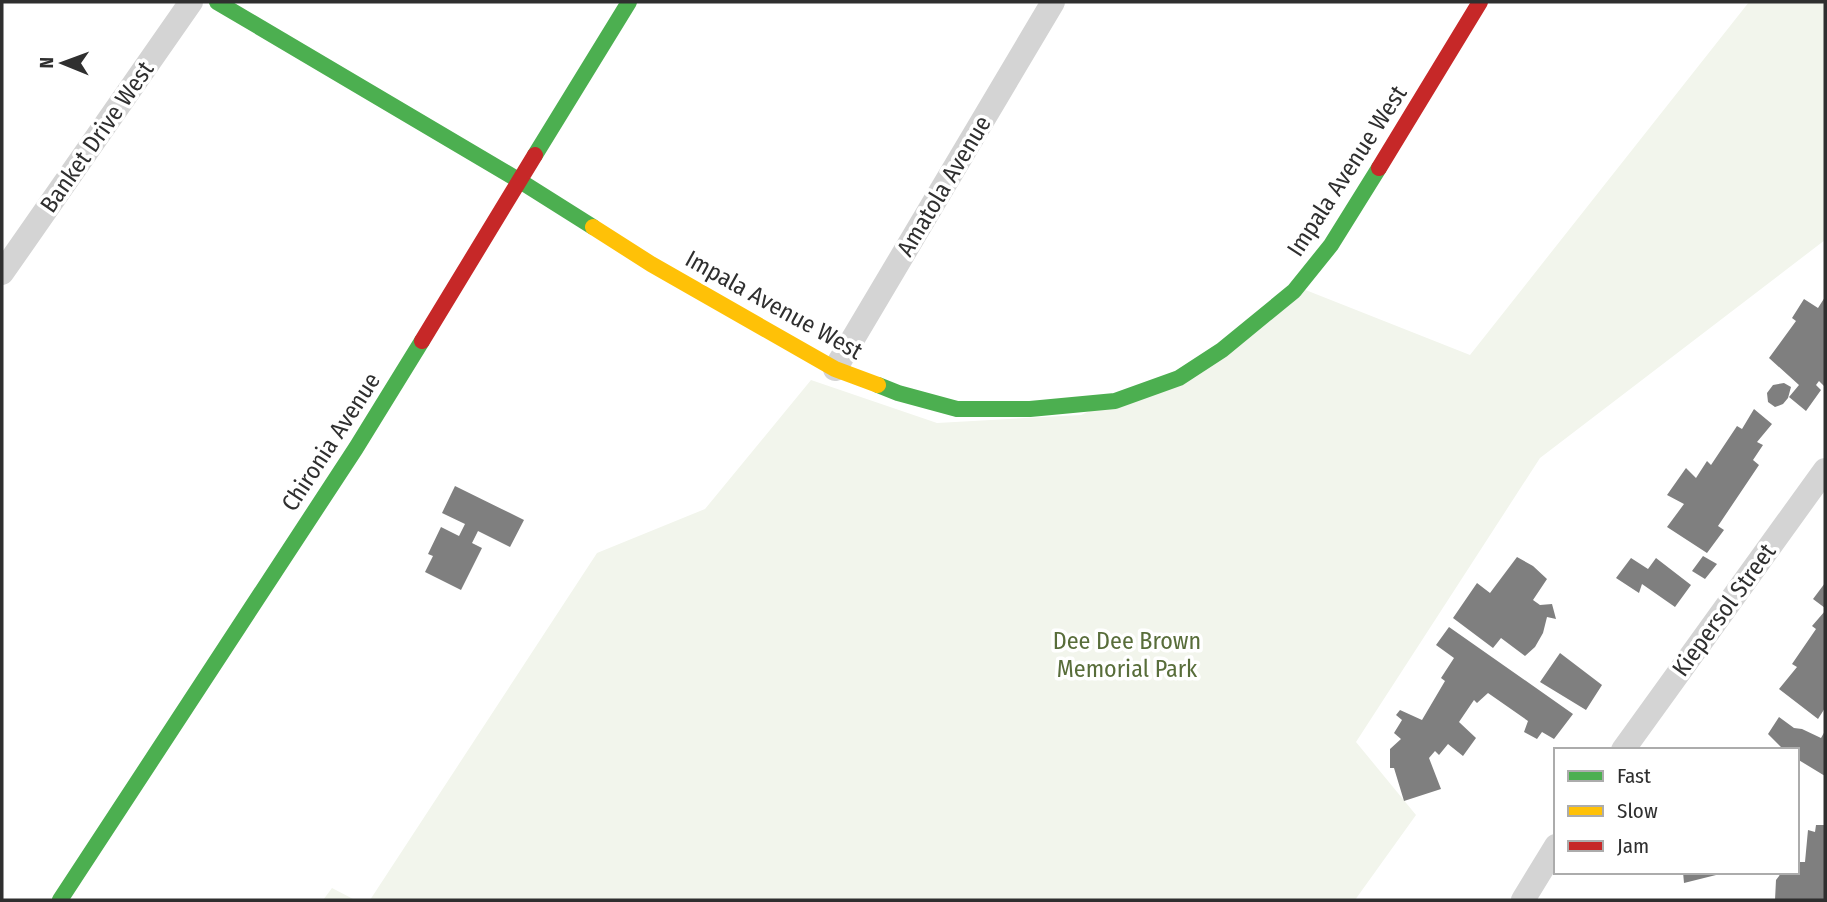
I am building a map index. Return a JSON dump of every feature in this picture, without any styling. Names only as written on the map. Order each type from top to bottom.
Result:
[{"type":"street","name":"Banket Drive West","points":[[2,273],[191,2]]},
{"type":"street","name":"Impala Avenue West","points":[[217,2],[520,181],[652,264],[835,369],[898,393],[957,409],[1030,410],[1115,401],[1179,377],[1222,350],[1294,291],[1331,245],[1480,2]]},
{"type":"street","name":"Chironia Avenue","points":[[60,900],[356,448],[629,2]]},
{"type":"street","name":"Amatola Avenue","points":[[835,369],[1053,2]]},
{"type":"street","name":"Kiepersol Street","points":[[1624,748],[1825,470]]},
{"type":"street","points":[[1523,900],[1554,849]]},
{"type":"green space","name":"Dee Dee Brown Memorial Park","points":[[1749,2],[1825,2],[1825,240],[1540,458],[1356,742],[1416,815],[1355,900],[370,900],[597,553],[705,509],[811,380],[937,423],[1081,415],[1194,362],[1298,287],[1470,355]]},
{"type":"green space","points":[[332,888],[355,900],[323,900]]},
{"type":"building","points":[[1825,297],[1825,387],[1819,381],[1816,385],[1821,390],[1806,411],[1789,397],[1799,385],[1769,358],[1796,321],[1792,318],[1804,299],[1818,308]]},
{"type":"building","points":[[1784,383],[1791,387],[1788,398],[1775,407],[1768,402],[1767,393],[1773,385]]},
{"type":"building","points":[[1754,409],[1772,424],[1757,442],[1763,445],[1753,460],[1759,465],[1718,526],[1724,530],[1707,553],[1667,527],[1684,504],[1667,495],[1686,468],[1696,478],[1707,461],[1711,465],[1737,426],[1742,429]]},
{"type":"building","points":[[455,486],[524,520],[510,547],[478,531],[472,543],[482,548],[461,590],[425,572],[433,556],[428,554],[441,527],[459,536],[465,524],[442,513]]},
{"type":"building","points":[[1703,556],[1717,564],[1705,579],[1692,571]]},
{"type":"building","points":[[1517,557],[1533,566],[1547,579],[1533,600],[1540,605],[1552,604],[1556,619],[1547,617],[1543,633],[1535,647],[1525,656],[1501,638],[1493,648],[1453,618],[1477,583],[1490,593]]},
{"type":"building","points":[[1631,558],[1648,569],[1656,558],[1691,585],[1675,607],[1642,584],[1639,593],[1616,578]]},
{"type":"building","points":[[1825,583],[1825,608],[1813,599]]},
{"type":"building","points":[[1825,611],[1825,708],[1818,719],[1779,689],[1797,667],[1792,664],[1816,629],[1812,626]]},
{"type":"building","points":[[1449,627],[1573,714],[1554,739],[1542,732],[1537,739],[1524,732],[1528,721],[1488,693],[1477,703],[1474,700],[1459,722],[1476,738],[1463,756],[1448,744],[1439,755],[1435,751],[1429,758],[1441,789],[1404,801],[1394,768],[1390,768],[1390,749],[1401,739],[1394,733],[1402,720],[1396,715],[1400,710],[1422,720],[1445,681],[1441,678],[1454,658],[1436,645]]},
{"type":"building","points":[[1560,653],[1602,685],[1586,710],[1540,682]]},
{"type":"building","points":[[1779,717],[1794,728],[1821,738],[1825,731],[1825,776],[1799,760],[1799,748],[1782,748],[1768,734]]},
{"type":"building","points":[[1816,825],[1825,825],[1825,900],[1775,900],[1776,880],[1780,874],[1799,874],[1799,862],[1805,862],[1808,830],[1815,832]]},
{"type":"building","points":[[1683,874],[1720,874],[1684,883]]},
{"type":"traffic: fast","points":[[217,2],[593,227]]},
{"type":"traffic: fast","points":[[535,155],[629,2]]},
{"type":"traffic: fast","points":[[878,385],[957,409],[1030,409],[1115,401],[1179,378],[1222,350],[1294,291],[1331,245],[1379,168]]},
{"type":"traffic: fast","points":[[60,900],[356,448],[422,341]]},
{"type":"traffic: slow","points":[[593,227],[651,264],[835,369],[878,385]]},
{"type":"traffic: jam","points":[[1379,168],[1480,2]]},
{"type":"traffic: jam","points":[[422,341],[535,155]]}]
